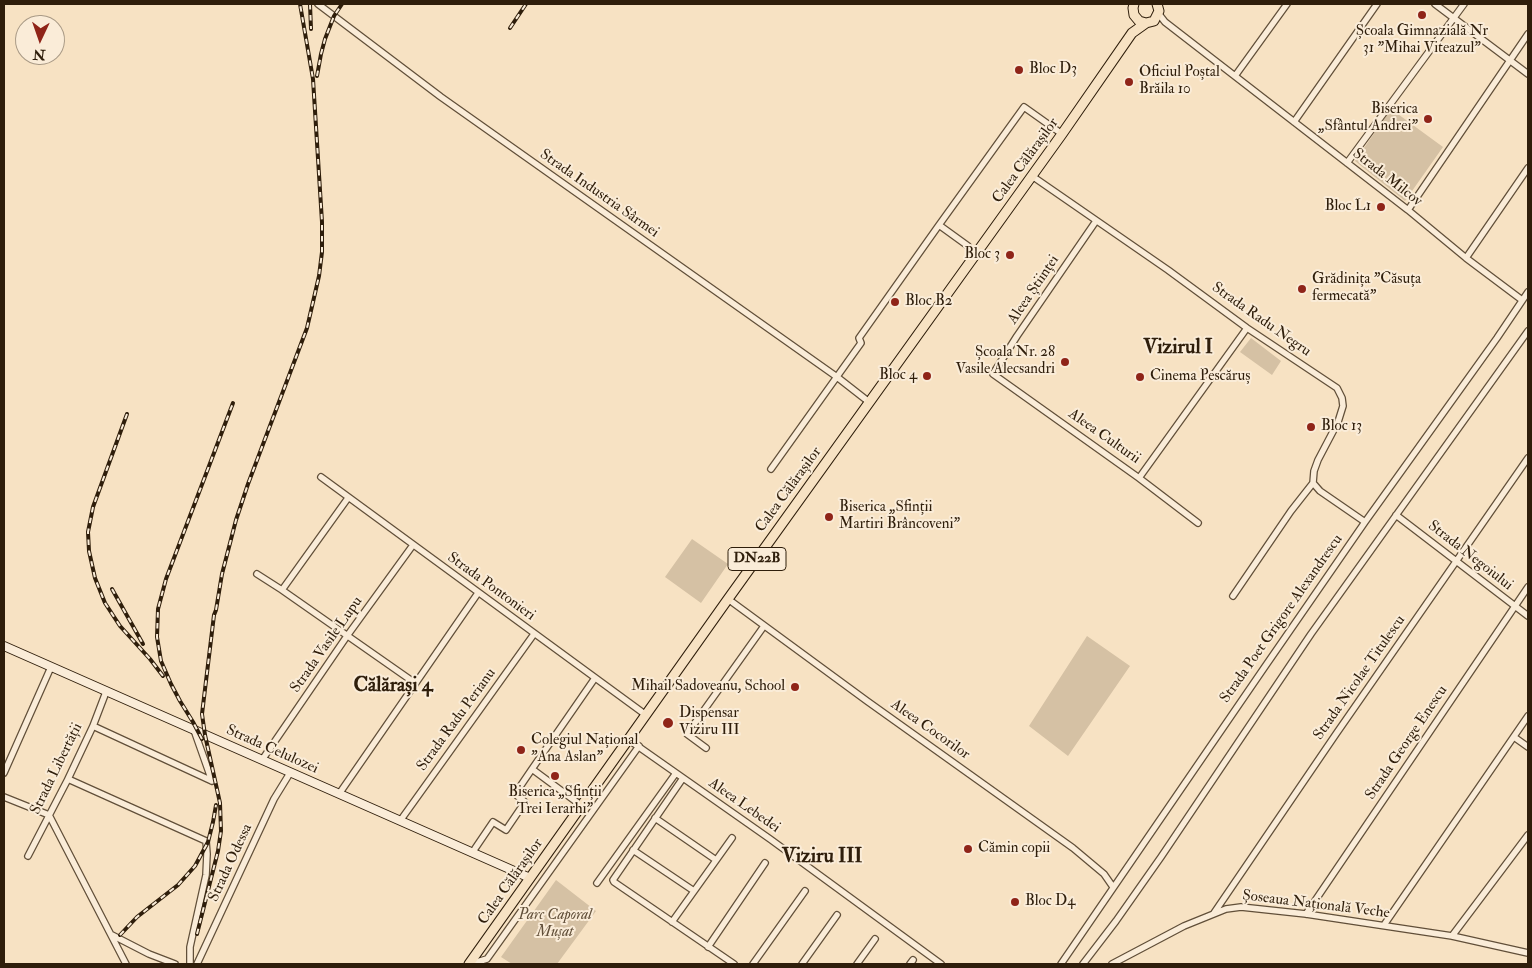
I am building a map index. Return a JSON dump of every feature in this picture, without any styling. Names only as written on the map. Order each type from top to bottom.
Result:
[{"type":"main road","name":"DN22B","points":[[1134,4],[1134,15]]},
{"type":"main road","points":[[1134,15],[1139,21],[1154,15]]},
{"type":"main road","name":"Calea Călărașilor","points":[[1132,33],[1134,15]]},
{"type":"main road","name":"Calea Călărașilor","points":[[470,964],[1132,33],[1154,15]]},
{"type":"street","name":"Strada Industria Sârmei","points":[[318,4],[441,97],[837,377],[869,402]]},
{"type":"street","points":[[1235,76],[1287,4]]},
{"type":"street","points":[[1294,122],[1376,4]]},
{"type":"street","points":[[1435,4],[1528,74]]},
{"type":"street","points":[[1347,163],[1464,4]]},
{"type":"street","name":"Strada Milcov","points":[[1154,15],[1522,300]]},
{"type":"street","points":[[1408,210],[1528,34]]},
{"type":"street","points":[[771,469],[861,343],[859,338],[1024,107],[1062,134]]},
{"type":"street","points":[[1466,258],[1528,168]]},
{"type":"street","name":"Strada Radu Negru","points":[[1032,176],[1168,270],[1247,328],[1337,388],[1342,398],[1341,414],[1318,460],[1314,471],[1313,483]]},
{"type":"street","name":"Aleea Științei","points":[[993,374],[1096,221]]},
{"type":"street","points":[[939,225],[968,246]]},
{"type":"street","name":"Strada Poet Grigore Alexandrescu","points":[[1061,964],[1365,522],[1528,292]]},
{"type":"street","points":[[1139,478],[1247,328]]},
{"type":"street","points":[[1083,964],[1156,865],[1311,634],[1528,331]]},
{"type":"street","name":"Aleea Culturii","points":[[993,374],[1139,478],[1198,523]]},
{"type":"street","name":"Strada Nicolae Titulescu","points":[[1214,913],[1528,458]]},
{"type":"street","name":"Strada Pontonieri","points":[[321,477],[646,716]]},
{"type":"street","points":[[1233,596],[1291,511],[1313,483],[1320,491],[1365,522]]},
{"type":"street","points":[[282,590],[348,498]]},
{"type":"street","name":"Strada Negoiului","points":[[1396,515],[1528,616]]},
{"type":"street","name":"Strada Vasile Lupu","points":[[262,760],[413,545]]},
{"type":"street","points":[[257,574],[415,683]]},
{"type":"street","name":"Strada George Enescu","points":[[1306,914],[1528,587]]},
{"type":"street","points":[[339,794],[478,593]]},
{"type":"street","name":"Aleea Cocorilor","points":[[728,599],[1073,848],[1104,874],[1113,887]]},
{"type":"street","points":[[706,748],[687,734],[764,626]]},
{"type":"street","name":"Strada Radu Perianu","points":[[400,821],[534,634]]},
{"type":"street","name":"Strada Celulozei","points":[[4,646],[530,878]]},
{"type":"street","points":[[4,773],[51,667]]},
{"type":"street","points":[[472,853],[493,822],[506,830],[525,802],[515,794],[595,678]]},
{"type":"street","name":"Strada Libertății","points":[[28,856],[68,779],[93,726],[106,692]]},
{"type":"street","points":[[1384,925],[1528,716]]},
{"type":"street","points":[[93,726],[212,781],[194,730]]},
{"type":"street","points":[[1514,737],[1528,747]]},
{"type":"street","name":"Aleea Lebedei","points":[[628,740],[770,839],[941,964]]},
{"type":"street","points":[[470,964],[487,959],[639,746]]},
{"type":"street","points":[[532,769],[582,806]]},
{"type":"street","name":"Strada Odessa","points":[[197,964],[274,799],[290,773]]},
{"type":"street","points":[[596,883],[676,773]]},
{"type":"street","points":[[683,778],[614,878],[614,882],[734,964]]},
{"type":"street","name":"Strada Odessa","points":[[68,779],[206,842],[206,875],[190,947],[190,964]]},
{"type":"street","points":[[4,796],[49,815],[126,964]]},
{"type":"street","points":[[655,818],[716,860]]},
{"type":"street","points":[[1452,936],[1528,835]]},
{"type":"street","points":[[672,922],[732,838]]},
{"type":"street","points":[[633,850],[694,891]]},
{"type":"street","points":[[708,947],[765,863]]},
{"type":"street","points":[[753,964],[805,891]]},
{"type":"street","name":"Șoseaua Națională Veche","points":[[1112,964],[1158,939],[1214,913],[1241,907],[1384,925],[1452,936],[1528,953]]},
{"type":"street","points":[[802,964],[837,915]]},
{"type":"street","points":[[112,935],[149,954],[175,964]]},
{"type":"street","points":[[858,964],[875,939]]},
{"type":"green space","points":[[1391,109],[1443,147],[1405,201],[1355,161]]},
{"type":"green space","points":[[1251,338],[1281,361],[1272,375],[1240,352]]},
{"type":"green space","points":[[692,539],[728,564],[701,603],[665,577]]},
{"type":"green space","points":[[1087,636],[1130,666],[1068,756],[1029,726]]},
{"type":"green space","name":"Parc Caporal Mușat","points":[[556,880],[596,911],[557,964],[512,964],[501,957]]},
{"type":"railway","points":[[197,934],[218,851],[221,831],[220,803],[202,714],[214,615],[236,520],[307,328],[319,276],[322,252],[322,222],[313,79],[300,4]]},
{"type":"railway","points":[[310,4],[311,29]]},
{"type":"railway","points":[[317,76],[325,39],[334,16],[342,4]]},
{"type":"railway","points":[[510,28],[526,4]]},
{"type":"railway","points":[[202,739],[171,684],[161,661],[157,637],[158,609],[166,579],[233,403]]},
{"type":"railway","points":[[127,414],[93,507],[88,532],[89,551],[95,578],[105,603],[120,626],[163,676]]},
{"type":"railway","points":[[112,589],[143,644]]},
{"type":"railway","points":[[120,935],[137,917],[178,885],[195,866],[208,842],[216,805]]},
{"type":"place","name":"Școala Gimnazială Nr 31 \"Mihai Viteazul\"","points":[[1422,15]]},
{"type":"place","name":"Bloc D3","points":[[1019,70]]},
{"type":"place","name":"Oficiul Poștal Brăila 10","points":[[1129,82]]},
{"type":"place","name":"Biserica „Sfântul Andrei\"","points":[[1428,119]]},
{"type":"place","name":"Bloc L1","points":[[1381,207]]},
{"type":"place","name":"Bloc 3","points":[[1010,255]]},
{"type":"place","name":"Grădinița \"Căsuța fermecată\"","points":[[1302,289]]},
{"type":"place","name":"Bloc B2","points":[[895,302]]},
{"type":"place","name":"Școala Nr. 28 Vasile Alecsandri","points":[[1065,362]]},
{"type":"place","name":"Bloc 4","points":[[927,376]]},
{"type":"place","name":"Cinema Pescăruș","points":[[1140,377]]},
{"type":"place","name":"Bloc 13","points":[[1311,427]]},
{"type":"place","name":"Biserica „Sfinții Martiri Brâncoveni\"","points":[[829,517]]},
{"type":"place","name":"Mihail Sadoveanu, School","points":[[795,687]]},
{"type":"place","name":"Dispensar Viziru III","points":[[668,723]]},
{"type":"place","name":"Colegiul Național \"Ana Aslan\"","points":[[521,750]]},
{"type":"place","name":"Biserica „Sfinții Trei Ierarhi\"","points":[[555,776]]},
{"type":"place","name":"Cămin copii","points":[[968,849]]},
{"type":"place","name":"Bloc D4","points":[[1015,902]]},
{"type":"district","name":"Vizirul I","points":[[1178,349]]},
{"type":"district","name":"Călărași 4","points":[[393,687]]},
{"type":"district","name":"Viziru III","points":[[822,858]]}]
